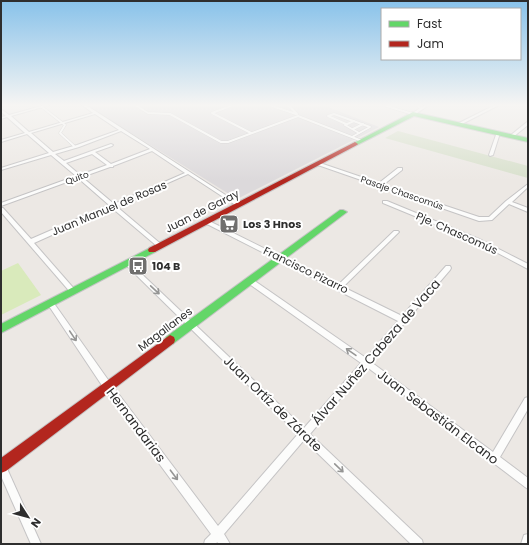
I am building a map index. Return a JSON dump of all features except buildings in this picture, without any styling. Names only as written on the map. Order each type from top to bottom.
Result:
[{"type":"street","points":[[24,130],[160,246]]},
{"type":"street","points":[[1,141],[35,130]]},
{"type":"street","points":[[1,169],[52,154],[120,130]]},
{"type":"street","points":[[122,130],[239,206]]},
{"type":"street","name":"Juan de Garay","points":[[1,329],[319,164],[360,137],[373,130]]},
{"type":"street","points":[[487,130],[528,140]]},
{"type":"street","points":[[512,136],[519,130]]},
{"type":"street","points":[[491,155],[498,133]]},
{"type":"street","points":[[63,163],[112,144]]},
{"type":"street","points":[[76,146],[91,153],[111,166]]},
{"type":"street","name":"Quito","points":[[1,205],[152,150]]},
{"type":"street","name":"Pasaje Chascomús","points":[[319,164],[380,186],[486,220],[490,219],[508,202]]},
{"type":"street","points":[[380,186],[400,169]]},
{"type":"street","name":"Juan Manuel de Rosas","points":[[30,242],[188,173]]},
{"type":"street","points":[[528,185],[508,202],[528,210]]},
{"type":"street","name":"Pje. Chascomús","points":[[385,202],[477,240],[528,267]]},
{"type":"street","points":[[1,209],[74,291]]},
{"type":"street","name":"Magallanes","points":[[1,466],[343,212]]},
{"type":"street","name":"Francisco Pizarro","points":[[207,222],[404,320]]},
{"type":"street","points":[[339,287],[396,232]]},
{"type":"street","name":"Juan Ortíz de Zárate","points":[[127,263],[418,544]]},
{"type":"street","name":"Álvar Nuñez Cabeza de Vaca","points":[[209,544],[448,268]]},
{"type":"street","name":"Juan Sebastián Elcano","points":[[250,281],[367,363],[528,484]]},
{"type":"street","name":"Hernandarias","points":[[51,304],[108,387],[225,544]]},
{"type":"street","points":[[494,459],[528,402]]},
{"type":"street","points":[[1,466],[36,544]]},
{"type":"street","points":[[526,544],[528,539]]},
{"type":"lane","points":[[62,130],[60,133],[76,146]]},
{"type":"lane","points":[[200,130],[221,142],[228,142],[258,130]]},
{"type":"lane","points":[[246,130],[251,133]]},
{"type":"lane","points":[[336,130],[352,137],[360,137],[367,130]]},
{"type":"lane","points":[[354,130],[360,137]]},
{"type":"lane","points":[[352,137],[360,137]]},
{"type":"shaded area","points":[[127,130],[372,130],[237,199]]},
{"type":"green space","points":[[398,131],[528,166],[528,178],[385,138]]},
{"type":"green space","points":[[18,263],[41,295],[1,315],[1,271]]},
{"type":"traffic: fast","points":[[355,144],[381,130]]},
{"type":"traffic: fast","points":[[486,130],[528,140]]},
{"type":"traffic: fast","points":[[170,340],[343,212]]},
{"type":"traffic: fast","points":[[1,329],[152,250]]},
{"type":"traffic: jam","points":[[152,250],[355,144]]},
{"type":"traffic: jam","points":[[1,466],[170,340]]},
{"type":"place","name":"Los 3 Hnos","points":[[229,224]]},
{"type":"place","name":"104 B","points":[[138,266]]}]
